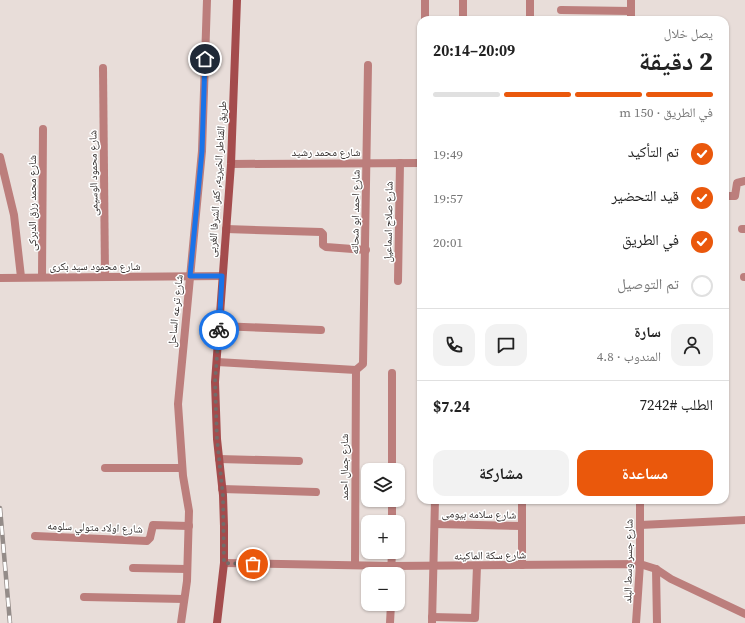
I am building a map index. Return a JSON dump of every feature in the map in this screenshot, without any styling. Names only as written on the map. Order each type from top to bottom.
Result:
[{"type":"street","name":"شارع ترعه الساحل","points":[[181,623],[187,569],[189,511],[182,468],[178,404],[202,151],[207,0]]},
{"type":"street","name":"طريق القناطر الخيريه, كفر الشرفا الغربى","points":[[217,623],[224,563],[222,489],[215,382],[231,164],[237,0]]},
{"type":"street","points":[[425,0],[425,16]]},
{"type":"street","points":[[463,0],[463,16]]},
{"type":"street","points":[[530,0],[530,16]]},
{"type":"street","points":[[561,10],[631,16],[631,0]]},
{"type":"street","name":"شارع احمد ابو شحاته","points":[[356,370],[364,360],[368,65]]},
{"type":"street","name":"شارع محمود الوسيمى","points":[[102,68],[105,276]]},
{"type":"street","name":"شارع محمد رزق الدبركى","points":[[42,277],[43,129]]},
{"type":"street","points":[[0,157],[14,215],[21,277]]},
{"type":"street","name":"شارع صلاح اسماعيل","points":[[398,281],[400,163]]},
{"type":"street","name":"شارع محمد رشيد","points":[[231,164],[417,163]]},
{"type":"street","points":[[729,196],[735,196],[737,183],[745,181]]},
{"type":"street","points":[[226,229],[321,232],[323,234],[323,245],[326,247],[366,250]]},
{"type":"street","name":"شارع محمود سيد بكرى","points":[[0,278],[222,276]]},
{"type":"street","points":[[219,326],[321,330]]},
{"type":"street","points":[[216,362],[356,370]]},
{"type":"street","name":"شارع جمال احمد","points":[[355,566],[356,370]]},
{"type":"street","points":[[392,373],[392,463]]},
{"type":"street","points":[[219,459],[299,461]]},
{"type":"street","points":[[105,468],[182,468]]},
{"type":"street","points":[[222,489],[316,492]]},
{"type":"street","points":[[435,504],[432,620],[472,619],[476,616],[477,566]]},
{"type":"street","points":[[522,504],[522,565]]},
{"type":"street","name":"شارع جسر وسط البلد","points":[[636,623],[640,564],[640,504]]},
{"type":"street","points":[[640,525],[745,520]]},
{"type":"street","name":"شارع سلامه بيومى","points":[[435,524],[522,526]]},
{"type":"street","name":"شارع اولاد متولي سلومه","points":[[35,536],[147,541],[150,538],[153,525],[189,526]]},
{"type":"street","name":"شارع سكة الماكينه","points":[[224,563],[364,567]]},
{"type":"street","name":"شارع سكة الماكينه","points":[[405,569],[434,566],[640,564],[656,569],[671,579],[745,614]]},
{"type":"street","points":[[133,568],[187,569]]},
{"type":"street","points":[[656,569],[657,623]]},
{"type":"street","points":[[84,597],[184,599]]},
{"type":"street","points":[[390,623],[391,611]]},
{"type":"railway","points":[[0,508],[10,623]]},
{"type":"way so far","points":[[219,330],[215,382],[217,439],[223,496],[224,563],[253,564]]},
{"type":"route","points":[[205,59],[202,151],[190,276],[222,276],[219,330]]}]
